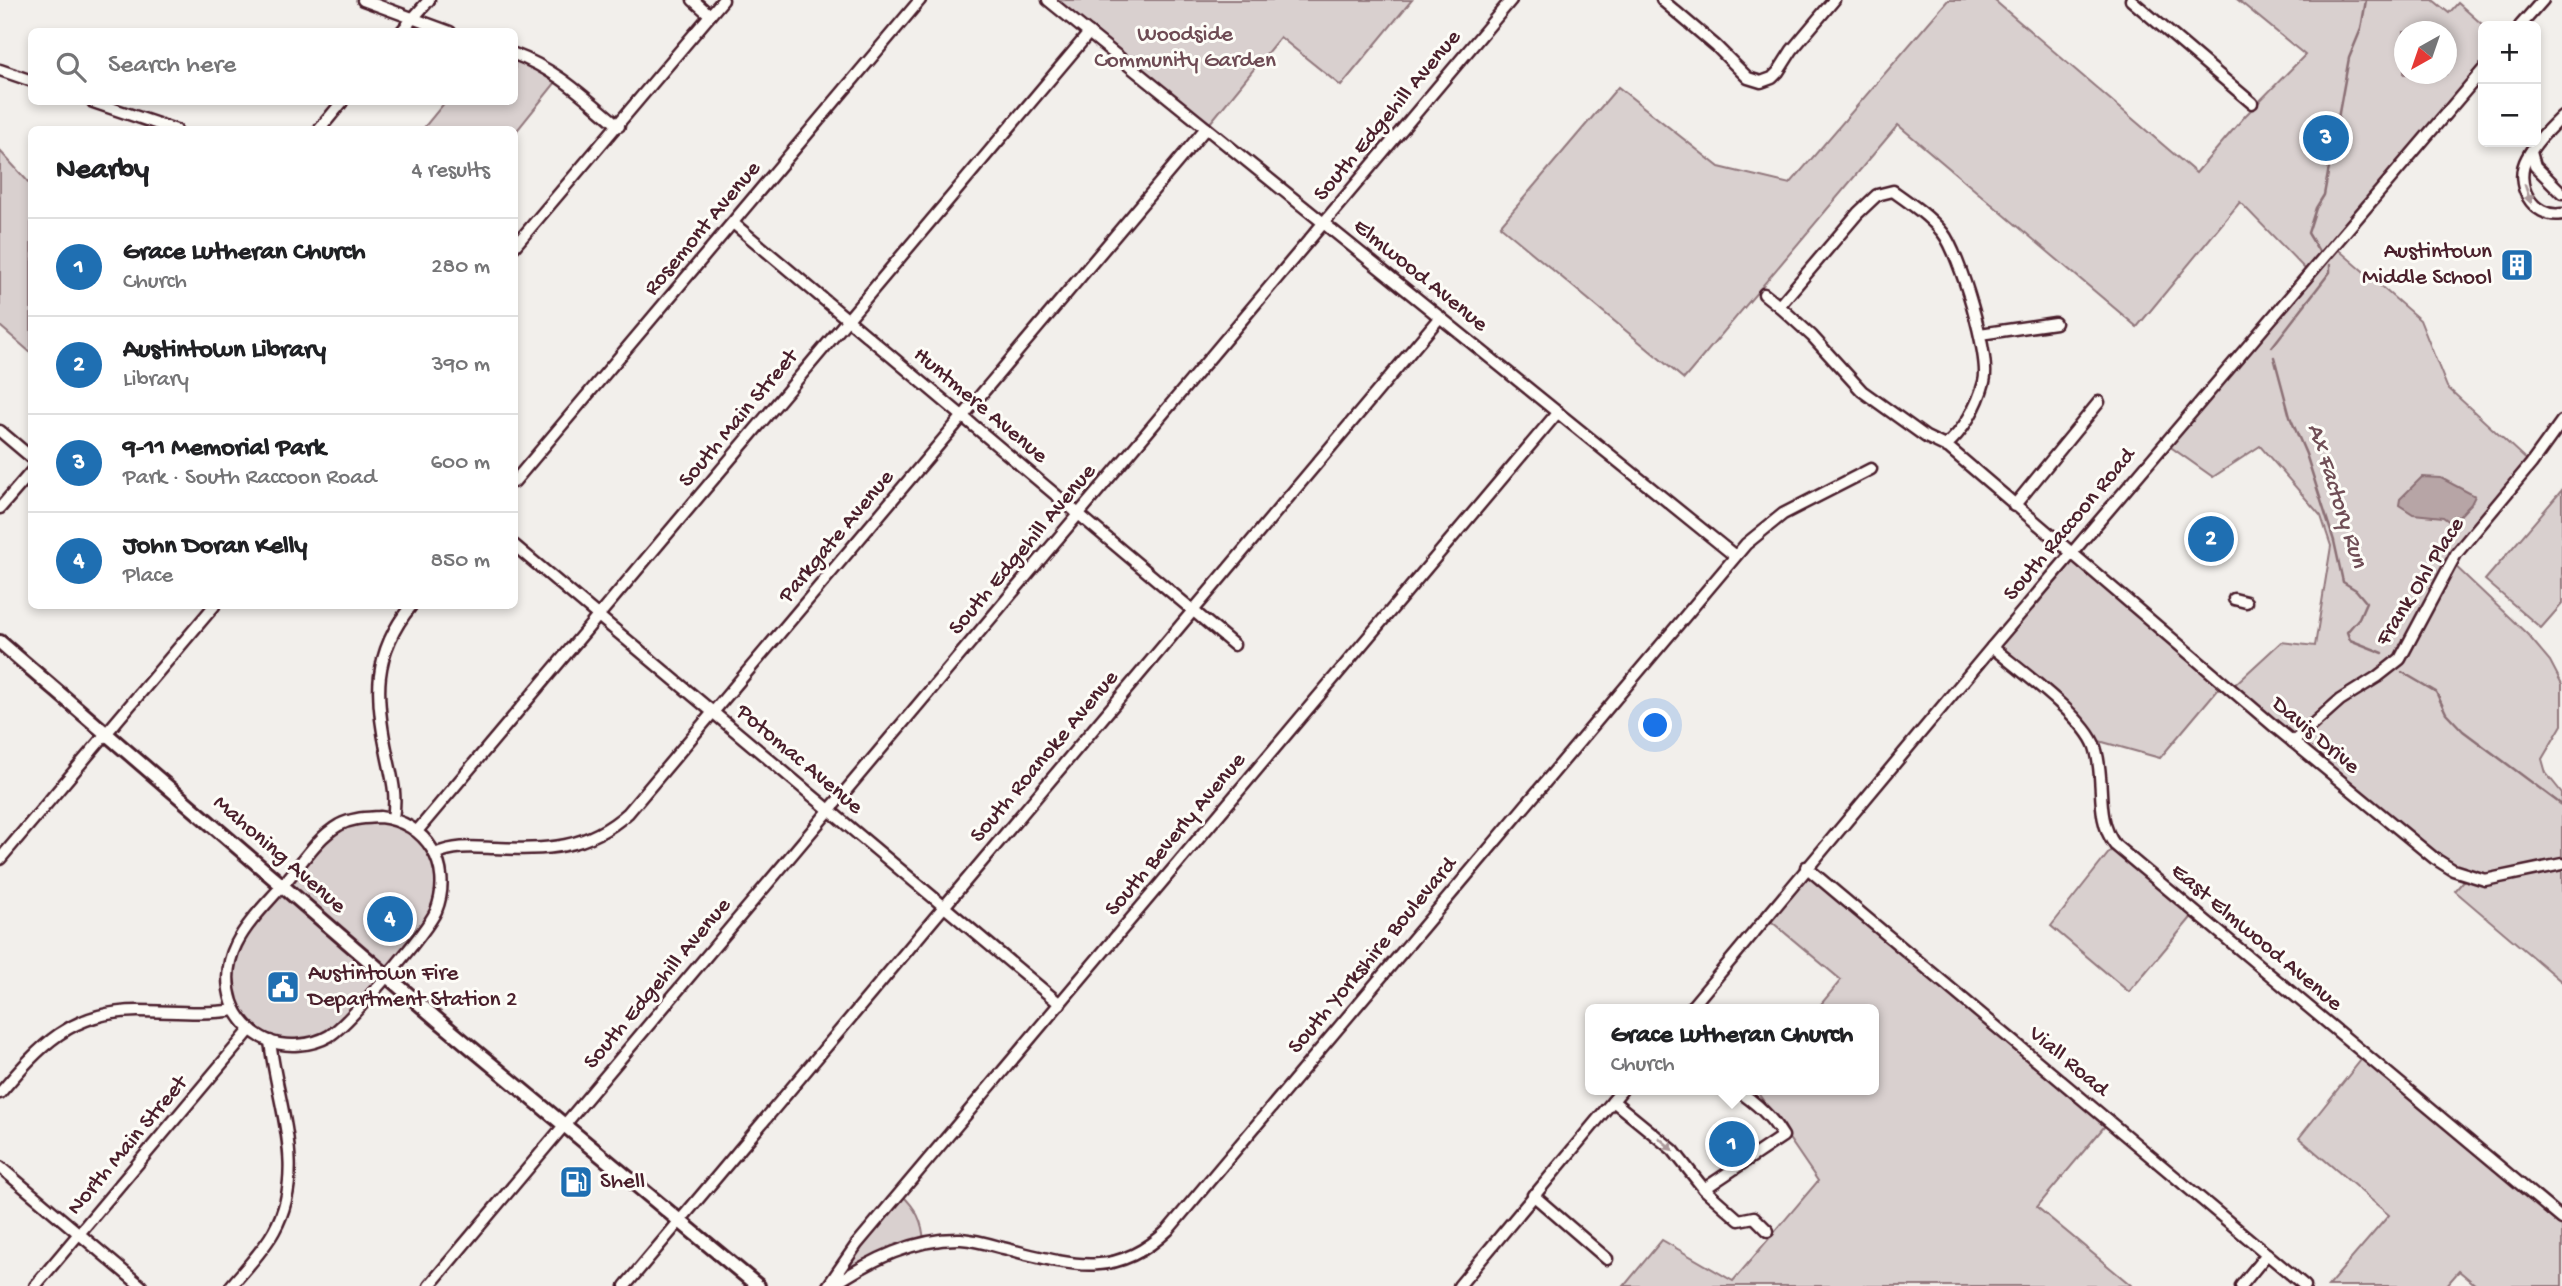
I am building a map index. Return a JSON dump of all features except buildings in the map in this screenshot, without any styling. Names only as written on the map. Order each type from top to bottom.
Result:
[{"type":"main road","name":"Mahoning Avenue","points":[[0,642],[386,975],[758,1286]]},
{"type":"street","points":[[363,0],[439,28]]},
{"type":"street","points":[[404,28],[429,0]]},
{"type":"street","points":[[693,0],[710,15]]},
{"type":"street","points":[[518,242],[723,0]]},
{"type":"street","name":"Rosemont Avenue","points":[[518,477],[920,0]]},
{"type":"street","name":"Elmwood Avenue","points":[[1048,0],[1735,556]]},
{"type":"street","name":"South Edgehill Avenue","points":[[429,1286],[1511,0]]},
{"type":"street","points":[[1662,0],[1716,46],[1748,78],[1761,82],[1772,78],[1778,72],[1792,50],[1835,0]]},
{"type":"street","points":[[2131,0],[2252,103]]},
{"type":"street","points":[[2524,21],[2543,0]]},
{"type":"street","name":"South Main Street","points":[[418,830],[1089,33]]},
{"type":"street","points":[[518,55],[537,62],[560,77],[619,126]]},
{"type":"street","points":[[0,71],[28,80]]},
{"type":"street","name":"South Raccoon Road","points":[[1694,1004],[1806,867],[2478,76]]},
{"type":"street","points":[[102,105],[164,126]]},
{"type":"street","points":[[322,126],[340,105]]},
{"type":"street","points":[[2562,116],[2547,130],[2525,160],[2523,172],[2525,194],[2531,205],[2542,212],[2562,214]]},
{"type":"street","name":"Parkgate Avenue","points":[[435,854],[456,847],[532,850],[559,848],[598,835],[628,813],[1206,128]]},
{"type":"street","points":[[2531,152],[2535,166],[2562,193]]},
{"type":"street","points":[[1779,306],[1858,213],[1877,195],[1893,191],[1918,208],[1947,240],[1980,334],[1985,380],[1969,416],[1953,440],[1945,446]]},
{"type":"street","name":"Huntmere Avenue","points":[[733,223],[1234,645]]},
{"type":"street","name":"Davis Drive","points":[[1764,294],[1812,336],[1862,391],[1926,437],[1945,446],[2415,843],[2453,870],[2485,880],[2562,864]]},
{"type":"street","name":"South Roanoke Avenue","points":[[625,1286],[1440,317]]},
{"type":"street","points":[[1980,334],[2055,323]]},
{"type":"street","points":[[2014,506],[2099,402]]},
{"type":"street","name":"South Beverly Avenue","points":[[830,1286],[857,1244],[1558,412]]},
{"type":"street","name":"Frank Ohl Place","points":[[2293,742],[2340,700],[2400,659],[2456,554],[2531,464],[2562,421]]},
{"type":"street","points":[[0,431],[28,455]]},
{"type":"street","name":"South Yorkshire Boulevard","points":[[830,1286],[884,1256],[934,1241],[974,1240],[1083,1266],[1115,1263],[1150,1246],[1168,1230],[1735,556],[1756,534],[1783,514],[1871,469]]},
{"type":"street","points":[[0,508],[28,476]]},
{"type":"street","name":"Potomac Avenue","points":[[518,548],[1060,1003]]},
{"type":"street","points":[[2234,599],[2246,602]]},
{"type":"street","points":[[0,859],[209,609]]},
{"type":"street","points":[[393,818],[396,798],[379,719],[377,690],[384,651],[392,632],[409,609]]},
{"type":"street","name":"East Elmwood Avenue","points":[[1992,647],[2081,722],[2092,739],[2097,751],[2103,821],[2115,845],[2562,1219]]},
{"type":"street","points":[[359,818],[393,818],[418,830],[435,854],[440,893],[436,911],[425,929],[344,1024],[330,1035],[304,1044],[271,1041],[250,1030],[235,1010],[227,978],[230,957],[244,931],[318,842],[337,826],[359,818]]},
{"type":"street","name":"Viall Road","points":[[1806,867],[2305,1286]]},
{"type":"street","points":[[0,1093],[45,1043],[65,1029],[85,1020],[122,1012],[212,1014],[235,1010]]},
{"type":"street","name":"North Main Street","points":[[35,1286],[250,1030]]},
{"type":"street","points":[[232,1286],[269,1239],[283,1213],[289,1190],[290,1151],[273,1066],[271,1041]]},
{"type":"street","points":[[1459,1286],[1618,1095]]},
{"type":"street","points":[[1704,1189],[1783,1136],[1773,1120],[1745,1095]]},
{"type":"street","points":[[1613,1101],[1673,1150],[1704,1189],[1739,1220],[1754,1217],[1768,1231]]},
{"type":"street","points":[[0,1167],[141,1286]]},
{"type":"street","points":[[1533,1195],[1607,1259]]},
{"type":"street","points":[[2241,1286],[2267,1254]]},
{"type":"green space","name":"Woodside Community Garden","points":[[1048,0],[1412,0],[1341,86],[1280,37],[1206,128]]},
{"type":"green space","points":[[1948,0],[1994,0],[2196,173],[2245,116],[2305,55],[2238,0],[2433,0],[2449,13],[2458,3],[2478,21],[2478,76],[2334,246],[2420,320],[2447,387],[2531,464],[2451,562],[2528,635],[2550,661],[2562,684],[2562,725],[2542,759],[2546,773],[2562,793],[2562,982],[2455,891],[2467,877],[2453,870],[2230,689],[2281,642],[2315,646],[2331,546],[2321,516],[2260,446],[2213,477],[2165,443],[2310,274],[2240,202],[2137,327],[1898,125],[1684,379],[1500,226],[1618,87],[1719,167],[1790,184]]},
{"type":"green space","points":[[518,56],[560,77],[518,129],[518,126],[425,126],[443,105],[518,105]]},
{"type":"green space","points":[[0,151],[28,182],[28,350],[0,326]]},
{"type":"green space","points":[[2562,490],[2562,604],[2541,628],[2485,580]]},
{"type":"green space","points":[[2071,554],[2223,683],[2160,758],[2092,739],[1992,647]]},
{"type":"green space","points":[[380,817],[418,830],[439,873],[436,911],[344,1024],[304,1044],[256,1034],[230,994],[234,946],[337,826]]},
{"type":"green space","points":[[2115,845],[2195,913],[2129,992],[2051,926]]},
{"type":"green space","points":[[1806,867],[2109,1121],[2037,1207],[2132,1286],[1624,1286],[1662,1240],[1733,1281],[1818,1181],[1759,1095],[1879,1095],[1879,1004],[1821,1004],[1841,980],[1766,917]]},
{"type":"green space","points":[[2365,1055],[2562,1219],[2562,1286],[2477,1286],[2459,1271],[2446,1286],[2328,1286],[2389,1215],[2299,1138]]},
{"type":"green space","points":[[900,1193],[918,1215],[924,1243],[832,1286]]},
{"type":"shaded area","points":[[2422,477],[2441,478],[2475,496],[2471,504],[2451,523],[2443,517],[2413,514],[2399,505],[2400,499]]},
{"type":"waterway","name":"Ax Factory Run","points":[[2320,253],[2308,233],[2316,208],[2324,195],[2349,58],[2361,29],[2366,0]]},
{"type":"waterway","name":"Ax Factory Run","points":[[2272,347],[2330,272],[2330,265]]},
{"type":"waterway","name":"Ax Factory Run","points":[[2274,357],[2290,417],[2306,454],[2334,541],[2343,582],[2356,590],[2366,602],[2359,618],[2347,632],[2350,640],[2383,653]]},
{"type":"waterway","name":"Ax Factory Run","points":[[2402,672],[2436,692],[2446,713],[2463,731],[2562,805]]},
{"type":"place","name":"9-11 Memorial Park","points":[[2326,138]]},
{"type":"place","name":"Austintown Middle School","points":[[2517,265]]},
{"type":"place","name":"Austintown Library","points":[[2211,539]]},
{"type":"place","name":"John Doran Kelly","points":[[390,919]]},
{"type":"place","name":"Austintown Fire Department Station 2","points":[[283,987]]},
{"type":"place","name":"Grace Lutheran Church","points":[[1732,1144]]},
{"type":"place","name":"Shell","points":[[576,1182]]}]
